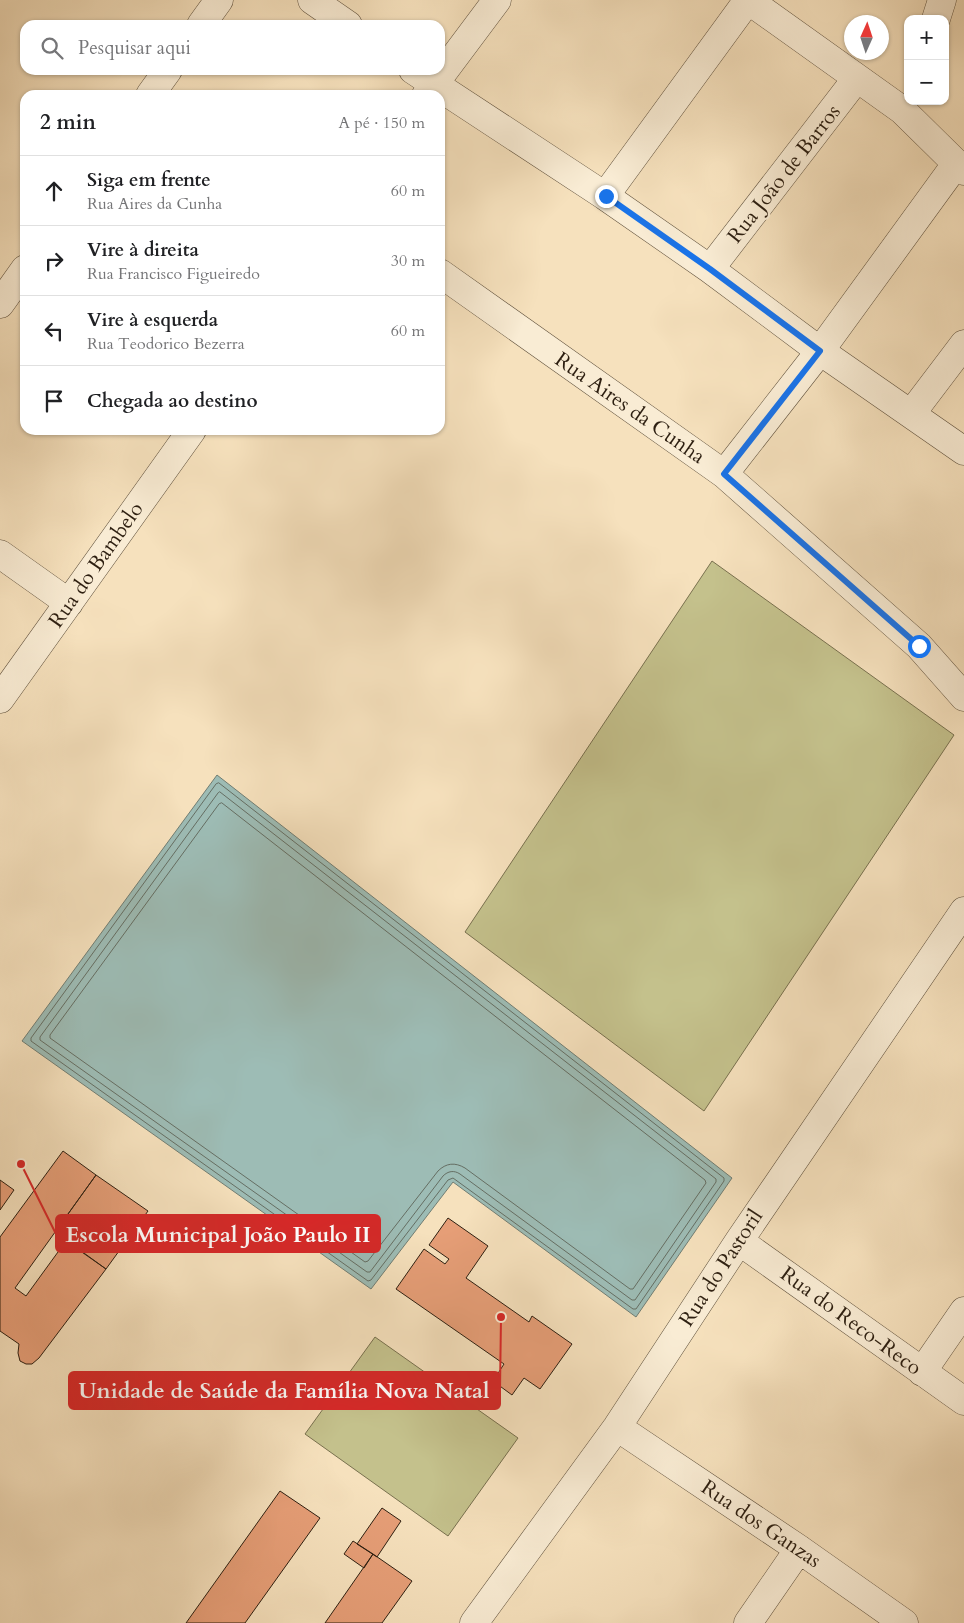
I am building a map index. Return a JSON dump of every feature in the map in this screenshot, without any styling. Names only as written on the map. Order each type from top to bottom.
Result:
[{"type":"street","points":[[205,20],[219,0]]},
{"type":"street","points":[[312,0],[341,20]]},
{"type":"street","points":[[445,59],[497,0]]},
{"type":"street","points":[[937,15],[942,0]]},
{"type":"street","points":[[606,196],[754,2],[857,78],[904,102]]},
{"type":"street","points":[[154,90],[164,75]]},
{"type":"street","name":"Rua João de Barros","points":[[710,269],[857,78]]},
{"type":"street","points":[[424,83],[435,90]]},
{"type":"street","points":[[445,96],[606,196],[710,269],[820,351],[964,451]]},
{"type":"street","points":[[724,474],[960,168],[908,105]]},
{"type":"street","points":[[0,304],[20,276]]},
{"type":"street","name":"Rua Aires da Cunha","points":[[445,277],[724,474],[919,646],[964,697]]},
{"type":"street","points":[[911,414],[964,344]]},
{"type":"street","name":"Rua do Bambelo","points":[[0,699],[188,435]]},
{"type":"street","points":[[0,554],[69,603]]},
{"type":"street","name":"Rua do Pastoril","points":[[474,1623],[617,1427],[739,1241],[964,911]]},
{"type":"street","name":"Rua do Reco-Reco","points":[[739,1241],[964,1401]]},
{"type":"street","points":[[922,1372],[964,1311]]},
{"type":"street","name":"Rua dos Ganzas","points":[[617,1427],[799,1549],[904,1623]]},
{"type":"street","points":[[748,1623],[799,1549]]},
{"type":"shaded area","points":[[712,561],[954,735],[704,1111],[465,932]]},
{"type":"shaded area","points":[[375,1337],[518,1438],[448,1536],[305,1434]]},
{"type":"water","points":[[217,775],[732,1178],[636,1317],[453,1182],[371,1289],[22,1041]]},
{"type":"building","points":[[63,1151],[96,1175],[15,1288],[26,1296],[66,1241],[106,1269],[39,1358],[32,1364],[26,1364],[20,1361],[18,1353],[19,1344],[0,1331],[0,1237]]},
{"type":"building","points":[[96,1175],[148,1211],[106,1269],[55,1232]]},
{"type":"building","points":[[0,1180],[14,1190],[0,1210]]},
{"type":"building","points":[[448,1218],[488,1246],[466,1278],[529,1322],[532,1316],[572,1344],[540,1389],[524,1378],[512,1395],[493,1381],[504,1364],[396,1289],[424,1249],[445,1264],[449,1259],[429,1245]]},
{"type":"building","points":[[280,1491],[320,1518],[245,1623],[186,1623]]},
{"type":"building","points":[[382,1508],[401,1521],[377,1557],[357,1544]]},
{"type":"building","points":[[353,1541],[373,1554],[364,1568],[344,1554]]},
{"type":"building","points":[[373,1554],[412,1581],[382,1623],[325,1623]]},
{"type":"place","name":"Escola Municipal João Paulo II","points":[[21,1164]]},
{"type":"place","name":"Unidade de Saúde da Família Nova Natal","points":[[501,1317]]},
{"type":"route","points":[[606,196],[710,269],[820,351],[724,474],[919,646]]}]
